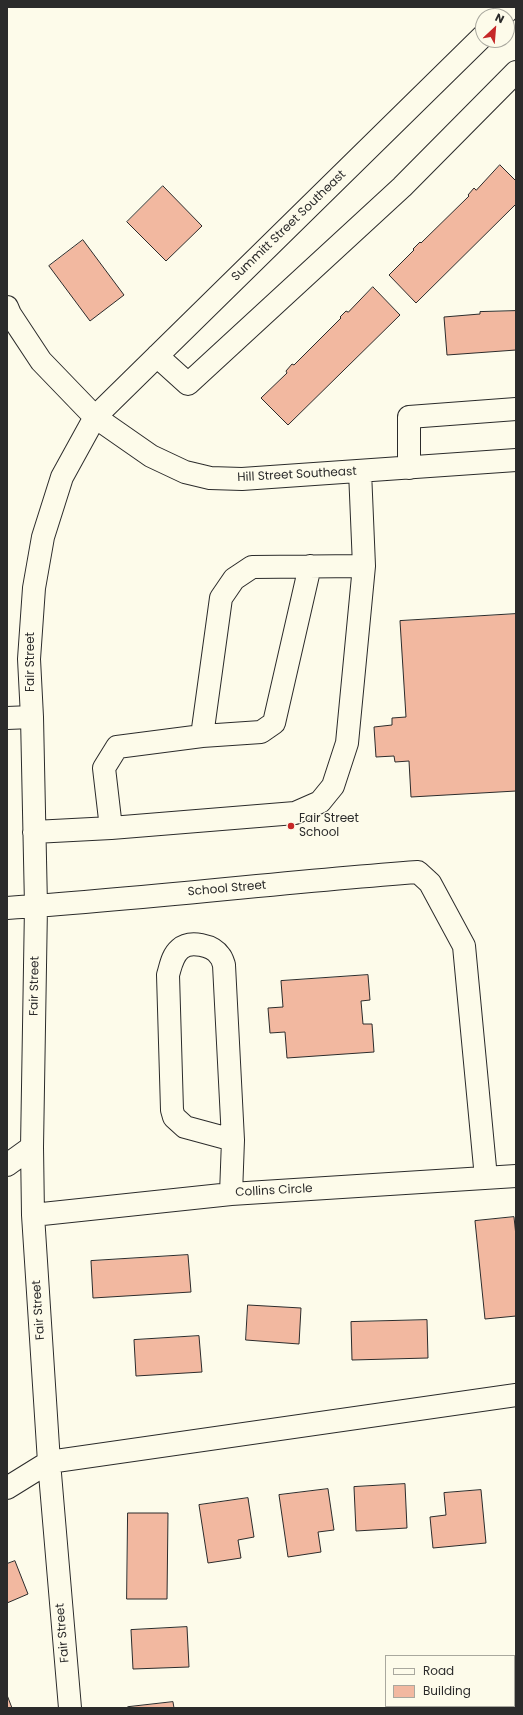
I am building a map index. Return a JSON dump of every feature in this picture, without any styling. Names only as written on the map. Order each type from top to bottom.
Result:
[{"type":"street","name":"Summitt Street Southeast","points":[[95,417],[475,44]]},
{"type":"street","points":[[157,356],[188,384],[402,187],[516,72]]},
{"type":"street","points":[[7,307],[41,361],[95,417]]},
{"type":"street","points":[[409,468],[409,417],[516,409]]},
{"type":"street","name":"Hill Street Southeast","points":[[95,417],[151,456],[185,472],[210,478],[242,479],[516,460]]},
{"type":"street","name":"Fair Street","points":[[70,1708],[49,1462],[32,1215],[36,906],[32,717],[29,659],[34,588],[43,537],[62,477],[95,417]]},
{"type":"street","points":[[34,832],[111,828],[295,814],[320,802],[333,786],[346,743],[364,566],[360,471]]},
{"type":"street","points":[[111,828],[104,768],[117,747],[202,736],[261,732],[274,723],[310,566]]},
{"type":"street","points":[[202,736],[221,598],[234,579],[252,567],[364,566]]},
{"type":"street","points":[[7,718],[32,717]]},
{"type":"street","name":"School Street","points":[[7,908],[76,904],[241,887],[418,872],[430,883],[464,946],[486,1178]]},
{"type":"street","points":[[231,1194],[233,1140],[224,964],[220,955],[209,947],[193,944],[181,948],[172,958],[168,975],[172,1110],[174,1117],[184,1127],[233,1140]]},
{"type":"street","points":[[7,1165],[32,1147]]},
{"type":"street","name":"Collins Circle","points":[[32,1215],[231,1194],[516,1176]]},
{"type":"street","points":[[7,1488],[49,1462],[516,1395]]},
{"type":"building","points":[[500,165],[516,181],[516,204],[416,303],[389,275],[420,242],[421,243],[469,196],[468,195],[474,188],[476,190]]},
{"type":"building","points":[[163,186],[202,226],[166,261],[127,222]]},
{"type":"building","points":[[83,240],[124,295],[90,321],[49,266]]},
{"type":"building","points":[[373,287],[400,315],[288,425],[261,398],[287,373],[286,371],[292,364],[294,365],[341,318],[340,317],[346,311],[348,312]]},
{"type":"building","points":[[516,311],[516,350],[447,355],[444,317],[480,314],[480,312]]},
{"type":"building","points":[[516,614],[516,791],[411,797],[409,761],[395,762],[394,756],[376,757],[374,727],[392,725],[392,718],[406,717],[400,621]]},
{"type":"building","points":[[368,975],[370,1000],[361,1001],[363,1024],[372,1024],[374,1052],[287,1058],[285,1032],[270,1033],[268,1008],[283,1007],[281,981]]},
{"type":"building","points":[[514,1217],[516,1236],[516,1316],[485,1319],[475,1221]]},
{"type":"building","points":[[188,1255],[191,1292],[93,1298],[91,1261]]},
{"type":"building","points":[[248,1305],[301,1308],[299,1344],[246,1340]]},
{"type":"building","points":[[427,1320],[428,1358],[352,1360],[351,1322]]},
{"type":"building","points":[[199,1336],[202,1372],[136,1376],[134,1340]]},
{"type":"building","points":[[405,1484],[407,1528],[356,1531],[354,1487]]},
{"type":"building","points":[[328,1489],[334,1530],[318,1532],[321,1552],[288,1557],[279,1495]]},
{"type":"building","points":[[481,1490],[486,1543],[433,1548],[430,1517],[446,1515],[444,1493]]},
{"type":"building","points":[[248,1498],[254,1537],[238,1540],[241,1558],[208,1563],[199,1505]]},
{"type":"building","points":[[128,1513],[168,1513],[167,1599],[127,1599]]},
{"type":"building","points":[[15,1561],[28,1594],[7,1603],[7,1564]]},
{"type":"building","points":[[187,1627],[189,1667],[133,1669],[131,1630]]},
{"type":"building","points":[[7,1695],[12,1708],[7,1708]]},
{"type":"building","points":[[173,1702],[174,1708],[128,1707]]},
{"type":"building","points":[[515,1707],[515,1708],[446,1708]]},
{"type":"place","name":"Fair Street School","points":[[291,826]]}]
